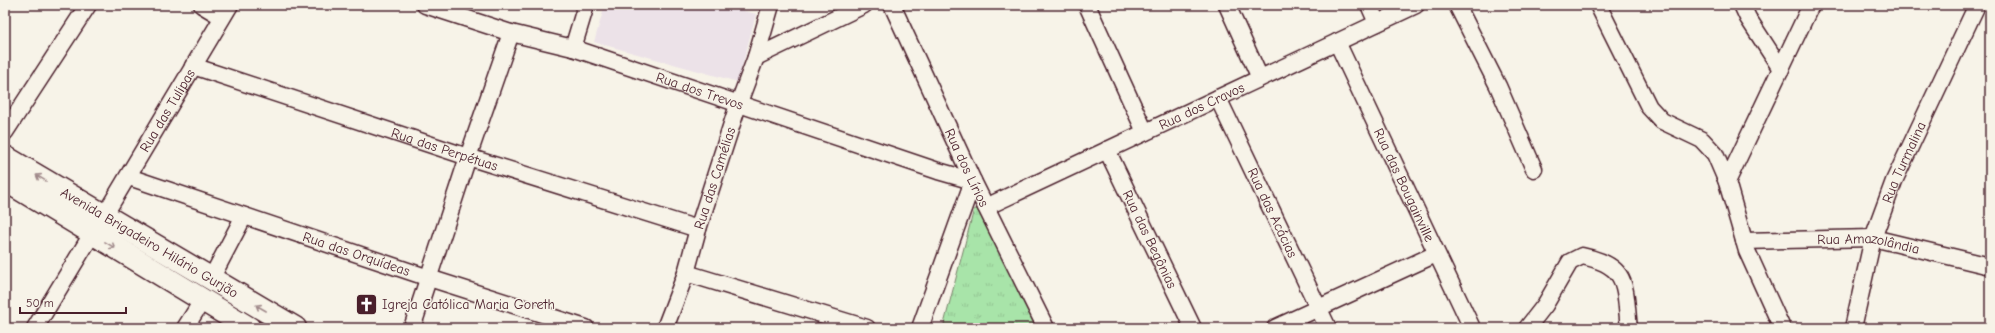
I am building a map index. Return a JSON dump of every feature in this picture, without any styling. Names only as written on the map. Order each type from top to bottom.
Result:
[{"type":"street","points":[[5,132],[88,5]]},
{"type":"street","points":[[202,5],[226,11]]},
{"type":"street","name":"Rua dos Trevos","points":[[425,5],[511,32],[573,48],[738,105],[938,171],[973,181]]},
{"type":"street","points":[[573,48],[586,5]]},
{"type":"street","name":"Rua das Camélias","points":[[665,328],[686,273],[698,229],[738,105],[756,57],[771,5]]},
{"type":"street","points":[[756,57],[864,5]]},
{"type":"street","name":"Rua dos Lírios","points":[[892,5],[973,181],[1046,328]]},
{"type":"street","points":[[1087,5],[1145,132]]},
{"type":"street","points":[[1227,5],[1260,78]]},
{"type":"street","points":[[1369,5],[1377,23]]},
{"type":"street","name":"Rua dos Cravos","points":[[986,207],[1416,5]]},
{"type":"street","points":[[1457,5],[1498,86],[1534,169]]},
{"type":"street","points":[[1598,5],[1649,107],[1662,121],[1702,140],[1715,154],[1727,182],[1744,241],[1782,328]]},
{"type":"street","points":[[1742,5],[1748,18],[1782,69]]},
{"type":"street","points":[[1727,182],[1782,69],[1811,5]]},
{"type":"street","name":"Rua Turmalina","points":[[1853,328],[1873,238],[1894,181],[1977,5]]},
{"type":"street","name":"Rua das Tulipas","points":[[35,328],[129,177],[226,11]]},
{"type":"street","points":[[412,328],[511,32]]},
{"type":"street","name":"Rua das Bougainville","points":[[1337,42],[1472,328]]},
{"type":"street","name":"Rua das Perpétuas","points":[[193,66],[468,157],[698,229]]},
{"type":"street","name":"Rua das Acácias","points":[[1218,98],[1328,328]]},
{"type":"street","name":"Rua das Begônias","points":[[1107,150],[1192,328]]},
{"type":"street","name":"Avenida Brigadeiro Hilário Gurjão","points":[[5,156],[202,300],[249,328]]},
{"type":"street","name":"Rua das Orquídeas","points":[[129,177],[429,278],[586,328]]},
{"type":"street","name":"Avenida Brigadeiro Hilário Gurjão","points":[[5,180],[211,279],[295,328]]},
{"type":"street","points":[[920,328],[973,181]]},
{"type":"street","points":[[211,279],[244,216]]},
{"type":"street","name":"Rua Amazolândia","points":[[1744,241],[1873,238],[1990,266]]},
{"type":"street","points":[[1275,328],[1436,254]]},
{"type":"street","points":[[1527,328],[1552,294],[1570,262],[1582,256],[1606,263],[1620,274],[1623,282],[1629,328]]},
{"type":"street","points":[[686,273],[867,328]]},
{"type":"street","points":[[185,328],[202,300]]},
{"type":"shaded area","points":[[605,5],[722,5],[756,14],[738,82],[594,42]]},
{"type":"green space","points":[[974,209],[985,210],[1037,328],[943,328]]},
{"type":"place","name":"Igreja Católica Maria Goreth","points":[[367,304]]}]
